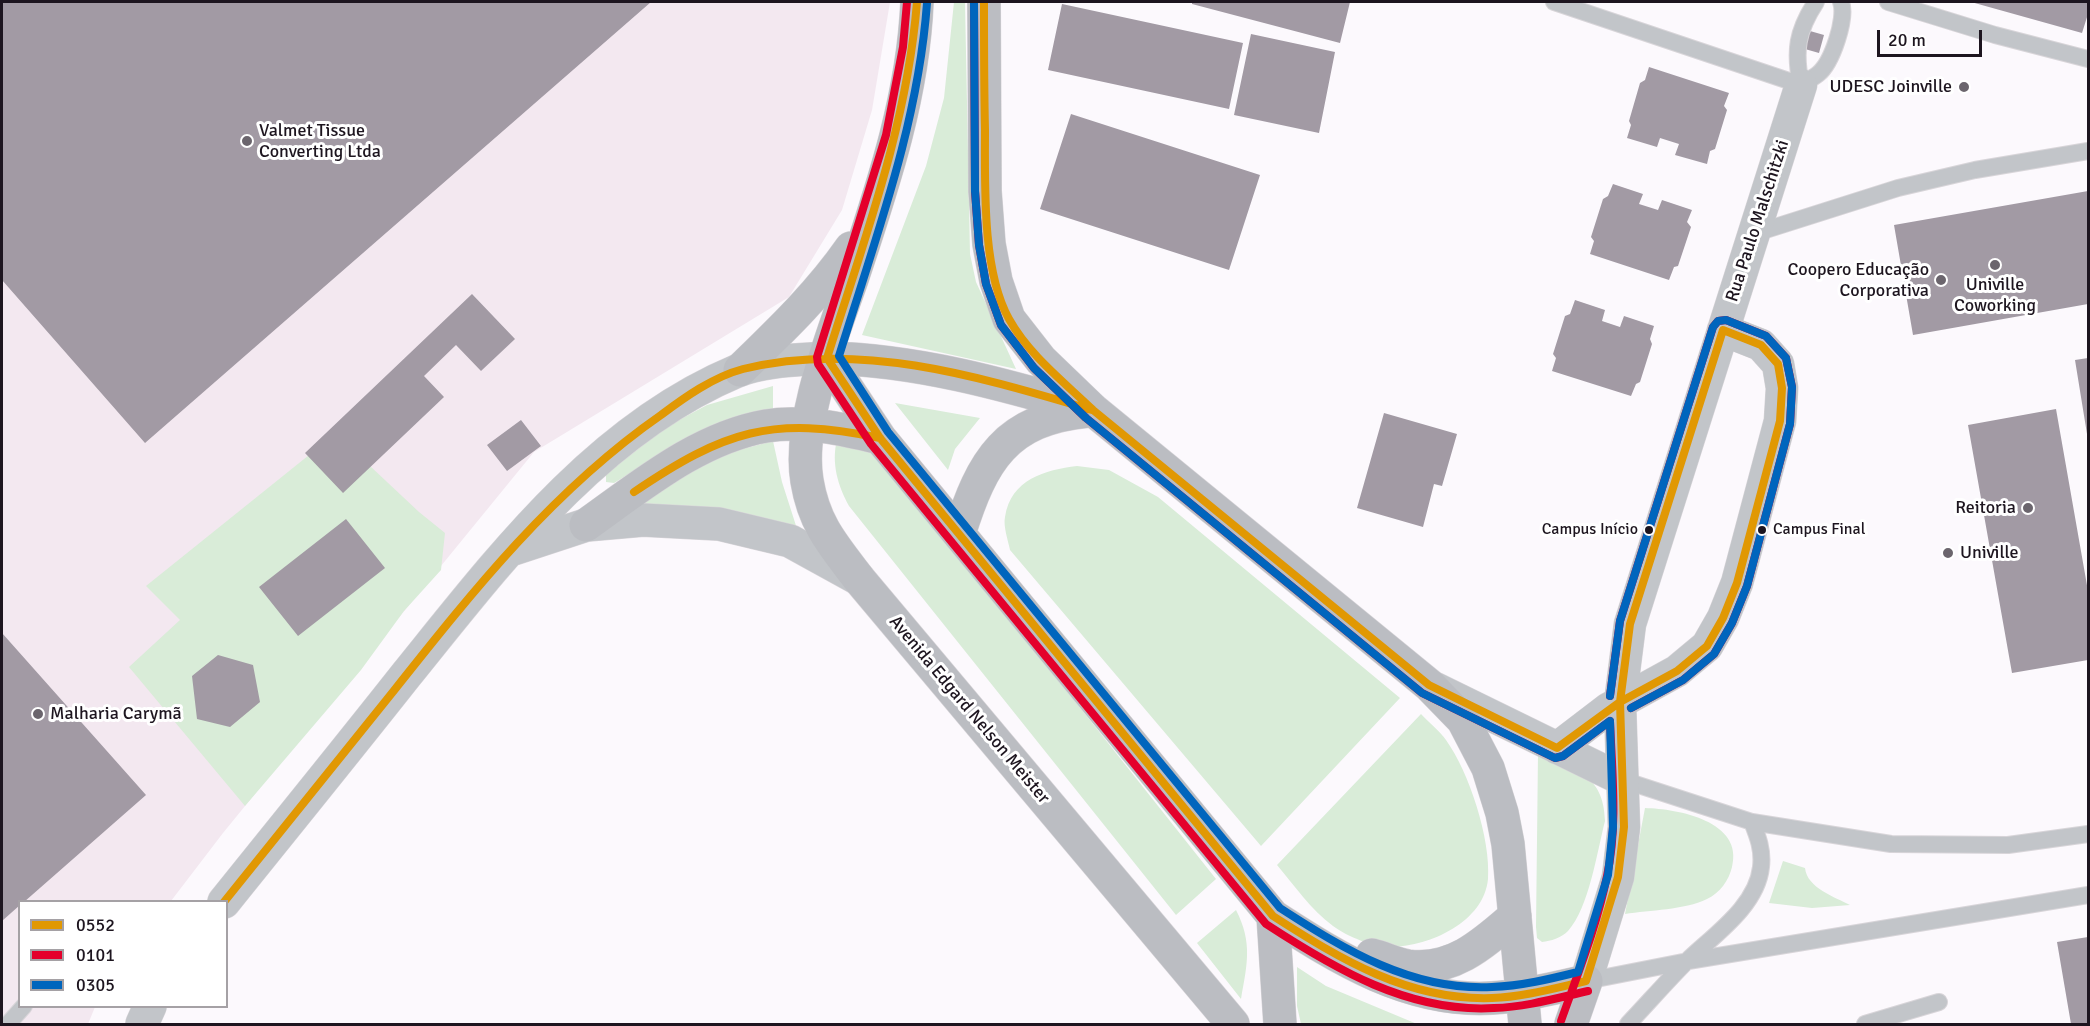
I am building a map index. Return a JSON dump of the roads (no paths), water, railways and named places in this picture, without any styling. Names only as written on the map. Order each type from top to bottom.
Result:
[{"type":"main road","name":"Avenida Edgard Nelson Meister","points":[[917,2],[912,58],[901,121],[826,358],[809,425],[804,451],[812,501],[821,529],[859,579],[1233,1024]]},
{"type":"main road","points":[[984,2],[985,191],[989,244],[996,281],[1009,319],[1041,360],[1093,410],[1429,685],[1463,720],[1488,768],[1508,844],[1524,1010]]},
{"type":"main road","points":[[740,370],[793,319],[828,281],[871,220]]},
{"type":"main road","points":[[826,358],[870,359],[932,368],[997,382],[1093,410]]},
{"type":"main road","points":[[826,358],[880,438],[1273,916],[1330,954],[1377,977],[1413,989],[1450,997],[1491,998],[1524,1010],[1586,981]]},
{"type":"main road","points":[[959,534],[982,471],[1002,445],[1029,426],[1060,413],[1093,410]]},
{"type":"main road","points":[[586,525],[640,487],[710,443],[768,426],[809,425],[841,428],[880,438]]},
{"type":"main road","points":[[1273,916],[1359,951],[1409,966],[1446,964],[1470,953],[1515,916]]},
{"type":"main road","points":[[1273,916],[1280,1024]]},
{"type":"main road","points":[[1571,1024],[1586,981]]},
{"type":"street","name":"Rua Paulo Malschitzki","points":[[1586,981],[1618,877],[1624,827],[1620,703],[1630,624],[1801,85]]},
{"type":"street","points":[[1557,748],[1620,703],[1677,671],[1707,646],[1724,618],[1737,583],[1780,421],[1782,388],[1778,364],[1761,345],[1722,330]]},
{"type":"street","points":[[226,900],[506,551],[573,484],[642,426],[695,392],[740,370],[796,360],[826,358]]},
{"type":"street","points":[[506,551],[586,525],[643,520],[719,524],[790,541],[859,579]]},
{"type":"street","points":[[1429,685],[1623,780]]},
{"type":"street","points":[[142,1024],[149,1008]]},
{"type":"lane","points":[[1554,2],[1801,85],[1818,75],[1827,64],[1839,27],[1841,2]]},
{"type":"lane","points":[[1801,85],[1795,54],[1807,16],[1816,2]]},
{"type":"lane","points":[[1888,2],[1995,35],[2088,59]]},
{"type":"lane","points":[[1753,234],[1898,188],[1975,170],[2088,151]]},
{"type":"lane","points":[[1623,780],[1752,822],[1892,844],[2008,845],[2088,834]]},
{"type":"lane","points":[[1628,1024],[1721,930],[1751,894],[1761,869],[1761,846],[1752,822]]},
{"type":"lane","points":[[1586,981],[1688,961],[2088,895]]},
{"type":"lane","points":[[1865,1024],[1939,1002]]},
{"type":"lane","points":[[8,1024],[22,1008]]},
{"type":"place","name":"UDESC Joinville","points":[[1964,87]]},
{"type":"place","name":"Valmet Tissue Converting Ltda","points":[[247,141]]},
{"type":"place","name":"Univille Coworking","points":[[1995,265]]},
{"type":"place","name":"Coopero Educação Corporativa","points":[[1941,280]]},
{"type":"place","name":"Reitoria","points":[[2028,508]]},
{"type":"place","name":"Campus Início","points":[[1649,530]]},
{"type":"place","name":"Campus Final","points":[[1762,530]]},
{"type":"place","name":"Univille","points":[[1948,553]]},
{"type":"place","name":"Malharia Carymã","points":[[38,714]]}]
